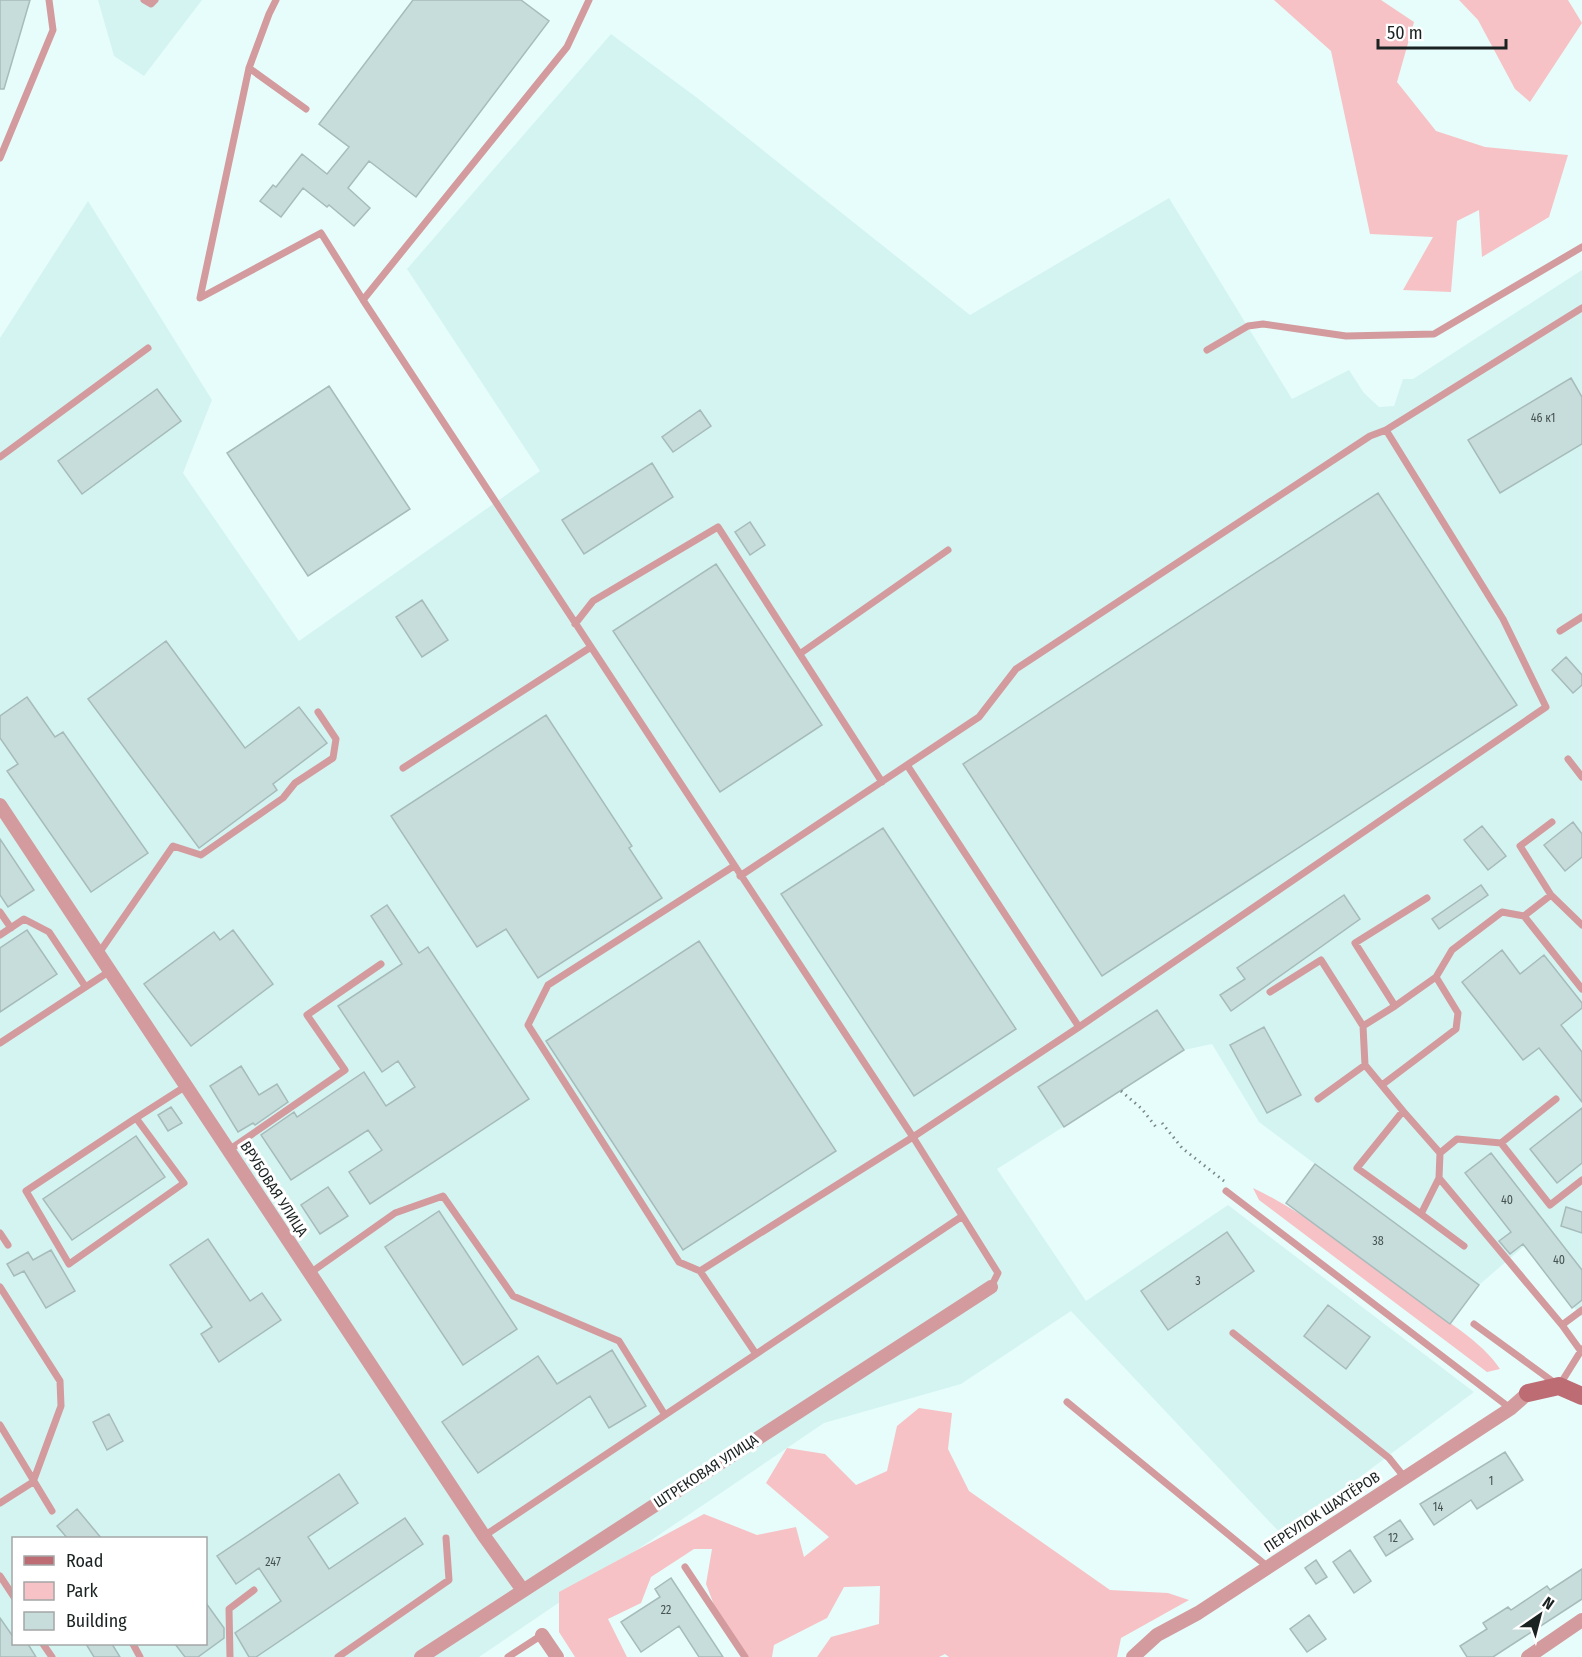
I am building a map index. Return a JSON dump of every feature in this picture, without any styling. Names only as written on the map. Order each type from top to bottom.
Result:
[{"type":"street","name":"ВРУБОВАЯ УЛИЦА","points":[[0,805],[484,1536],[522,1589]]},
{"type":"street","name":"ШТРЕКОВАЯ УЛИЦА","points":[[421,1657],[522,1589],[991,1287]]},
{"type":"street","points":[[1528,1393],[1559,1386],[1582,1396]]},
{"type":"street","name":"ПЕРЕУЛОК ШАХТЁРОВ","points":[[1133,1657],[1157,1635],[1198,1613],[1405,1478],[1510,1409],[1528,1393]]},
{"type":"street","points":[[1528,1657],[1582,1620]]},
{"type":"street","points":[[542,1635],[556,1657]]},
{"type":"lane","points":[[0,158],[53,30],[50,0]]},
{"type":"lane","points":[[144,0],[151,4],[155,0]]},
{"type":"lane","points":[[276,0],[249,68],[200,298],[321,233],[913,1137],[998,1273],[991,1287]]},
{"type":"lane","points":[[363,300],[567,46],[589,0]]},
{"type":"lane","points":[[249,68],[306,109]]},
{"type":"lane","points":[[1207,350],[1248,326],[1263,324],[1346,336],[1434,334],[1582,247]]},
{"type":"lane","points":[[740,876],[979,717],[1016,669],[1370,436],[1386,430],[1582,308]]},
{"type":"lane","points":[[0,457],[148,348]]},
{"type":"lane","points":[[700,1271],[913,1137],[1079,1027],[1546,707],[1503,618],[1386,430]]},
{"type":"lane","points":[[575,624],[593,601],[718,527],[882,782]]},
{"type":"lane","points":[[801,653],[948,550]]},
{"type":"lane","points":[[1560,631],[1582,617]]},
{"type":"lane","points":[[403,768],[591,648]]},
{"type":"lane","points":[[99,953],[173,846],[201,855],[283,798],[295,783],[333,758],[336,739],[318,712]]},
{"type":"lane","points":[[1568,759],[1582,777]]},
{"type":"lane","points":[[907,765],[1079,1027]]},
{"type":"lane","points":[[1552,822],[1520,846],[1551,895],[1581,921]]},
{"type":"lane","points":[[734,866],[548,985],[528,1025],[679,1263],[700,1271],[756,1354]]},
{"type":"lane","points":[[1524,916],[1551,895]]},
{"type":"lane","points":[[1395,1006],[1355,944],[1427,897]]},
{"type":"lane","points":[[0,912],[11,928]]},
{"type":"lane","points":[[1363,1026],[1436,977],[1452,950],[1502,912],[1524,916],[1582,989]]},
{"type":"lane","points":[[0,935],[24,919],[49,932],[85,986]]},
{"type":"lane","points":[[1270,992],[1321,960],[1363,1026],[1365,1065],[1440,1153],[1439,1178],[1421,1214]]},
{"type":"lane","points":[[229,1150],[345,1070],[307,1015],[381,964]]},
{"type":"lane","points":[[0,1043],[110,971]]},
{"type":"lane","points":[[1382,1085],[1456,1029],[1458,1013],[1436,977]]},
{"type":"lane","points":[[1318,1099],[1365,1065]]},
{"type":"lane","points":[[136,1118],[184,1183],[69,1264],[26,1191],[136,1118],[186,1086]]},
{"type":"lane","points":[[1440,1153],[1457,1139],[1501,1143],[1556,1099]]},
{"type":"lane","points":[[1403,1111],[1357,1168],[1464,1246]]},
{"type":"lane","points":[[1501,1143],[1550,1205],[1582,1180]]},
{"type":"lane","points":[[1439,1178],[1581,1350],[1559,1386],[1474,1324]]},
{"type":"lane","points":[[1226,1191],[1510,1409]]},
{"type":"lane","points":[[310,1273],[395,1213],[443,1196],[513,1296],[619,1341],[665,1415]]},
{"type":"lane","points":[[484,1536],[961,1217]]},
{"type":"lane","points":[[0,1233],[8,1245]]},
{"type":"lane","points":[[0,1287],[60,1381],[60,1406],[33,1482],[0,1503]]},
{"type":"lane","points":[[1562,1325],[1582,1310]]},
{"type":"lane","points":[[1233,1333],[1389,1458],[1405,1478]]},
{"type":"lane","points":[[1067,1402],[1268,1567]]},
{"type":"lane","points":[[0,1425],[52,1511]]},
{"type":"lane","points":[[338,1657],[449,1580],[446,1538]]},
{"type":"lane","points":[[685,1567],[745,1657]]},
{"type":"lane","points":[[0,1576],[12,1594]]},
{"type":"lane","points":[[230,1657],[229,1609],[254,1590]]},
{"type":"lane","points":[[508,1657],[542,1635]]},
{"type":"path","points":[[1120,1091],[1142,1109],[1156,1127]]},
{"type":"path","points":[[1162,1123],[1182,1148],[1222,1179]]},
{"type":"shaded area","points":[[98,0],[202,0],[144,76],[114,56]]},
{"type":"shaded area","points":[[611,34],[696,97],[970,315],[1169,198],[1292,399],[1349,370],[1364,393],[1379,407],[1394,406],[1403,379],[1413,379],[1582,270],[1582,1317],[1531,1255],[1537,1250],[1530,1241],[1479,1285],[1259,1122],[1212,1044],[1184,1050],[997,1169],[1086,1301],[1228,1205],[1474,1392],[1282,1535],[1071,1311],[961,1384],[824,1423],[479,1657],[0,1657],[0,338],[88,201],[212,400],[183,473],[299,641],[540,471],[407,269]]},
{"type":"green space","points":[[1274,0],[1381,0],[1414,22],[1397,82],[1436,131],[1485,147],[1568,155],[1549,217],[1482,257],[1479,210],[1457,221],[1451,292],[1403,290],[1433,237],[1370,234],[1331,51]]},
{"type":"green space","points":[[1459,0],[1568,0],[1582,23],[1530,102],[1515,89],[1478,20]]},
{"type":"green space","points":[[1253,1188],[1275,1199],[1337,1239],[1473,1340],[1500,1369],[1487,1372],[1259,1200]]},
{"type":"green space","points":[[919,1408],[952,1413],[948,1449],[969,1491],[1110,1590],[1168,1593],[1189,1600],[1121,1638],[1117,1657],[949,1657],[945,1654],[939,1657],[817,1657],[831,1637],[879,1624],[880,1586],[844,1587],[827,1618],[774,1645],[772,1657],[747,1657],[724,1631],[706,1584],[712,1549],[694,1549],[651,1577],[641,1603],[608,1619],[627,1657],[575,1657],[559,1632],[559,1592],[704,1514],[757,1535],[796,1527],[804,1557],[829,1537],[766,1483],[787,1448],[825,1454],[856,1485],[887,1471],[897,1426]]},
{"type":"building","points":[[0,0],[30,0],[4,89],[0,89]]},
{"type":"building","points":[[413,0],[521,0],[549,21],[416,197],[369,161],[348,188],[370,208],[354,226],[329,205],[327,207],[303,188],[281,217],[260,201],[273,185],[276,187],[302,154],[327,174],[349,147],[319,124]]},
{"type":"building","points":[[1571,378],[1582,397],[1582,444],[1500,493],[1468,440]]},
{"type":"building","points":[[329,386],[410,509],[308,576],[227,453]]},
{"type":"building","points":[[157,389],[181,421],[82,494],[58,461]]},
{"type":"building","points":[[700,410],[711,426],[673,452],[662,437]]},
{"type":"building","points":[[652,463],[673,497],[584,554],[562,520]]},
{"type":"building","points":[[1378,493],[1517,705],[1102,976],[963,764]]},
{"type":"building","points":[[750,522],[765,545],[750,555],[735,532]]},
{"type":"building","points":[[716,564],[822,725],[720,792],[613,631]]},
{"type":"building","points":[[422,600],[448,640],[422,657],[396,617]]},
{"type":"building","points":[[166,641],[245,748],[299,707],[327,743],[273,784],[277,790],[199,848],[88,699]]},
{"type":"building","points":[[1566,657],[1582,675],[1582,685],[1573,693],[1552,670]]},
{"type":"building","points":[[27,697],[55,737],[63,732],[148,853],[91,892],[7,771],[18,764],[0,738],[0,716]]},
{"type":"building","points":[[546,715],[632,846],[629,848],[662,898],[538,978],[506,929],[477,947],[391,816]]},
{"type":"building","points":[[1573,822],[1582,834],[1582,857],[1565,871],[1544,845]]},
{"type":"building","points":[[1482,826],[1506,856],[1488,870],[1464,840]]},
{"type":"building","points":[[883,828],[1016,1029],[914,1096],[781,894]]},
{"type":"building","points":[[0,839],[34,890],[8,907],[0,895]]},
{"type":"building","points":[[1481,885],[1488,895],[1439,929],[1432,919]]},
{"type":"building","points":[[1344,895],[1360,919],[1231,1011],[1220,995],[1245,979],[1237,968]]},
{"type":"building","points":[[387,905],[419,953],[428,947],[529,1099],[370,1204],[349,1172],[382,1150],[368,1130],[291,1180],[261,1135],[294,1112],[297,1117],[364,1072],[386,1106],[415,1087],[398,1061],[382,1072],[338,1006],[402,964],[371,916]]},
{"type":"building","points":[[27,930],[57,974],[0,1012],[0,948]]},
{"type":"building","points":[[233,930],[273,984],[191,1046],[144,984],[214,932],[220,940]]},
{"type":"building","points":[[699,941],[836,1151],[683,1250],[546,1041]]},
{"type":"building","points":[[1502,950],[1520,974],[1544,955],[1582,1003],[1582,1008],[1561,1025],[1582,1052],[1582,1102],[1539,1048],[1523,1060],[1462,982]]},
{"type":"building","points":[[1157,1010],[1184,1050],[1064,1127],[1038,1087]]},
{"type":"building","points":[[1264,1027],[1301,1095],[1267,1113],[1230,1045]]},
{"type":"building","points":[[241,1066],[259,1095],[277,1084],[288,1102],[255,1125],[253,1123],[238,1132],[210,1086]]},
{"type":"building","points":[[171,1107],[182,1123],[168,1131],[158,1115]]},
{"type":"building","points":[[1582,1108],[1582,1163],[1557,1183],[1530,1149]]},
{"type":"building","points":[[136,1136],[165,1177],[72,1240],[43,1199]]},
{"type":"building","points":[[1491,1153],[1582,1270],[1582,1300],[1572,1308],[1523,1244],[1510,1254],[1499,1241],[1511,1232],[1465,1173]]},
{"type":"building","points":[[1315,1164],[1479,1285],[1450,1324],[1286,1203]]},
{"type":"building","points":[[328,1187],[348,1216],[320,1234],[301,1205]]},
{"type":"building","points":[[1566,1207],[1582,1212],[1582,1233],[1561,1226]]},
{"type":"building","points":[[439,1211],[517,1329],[463,1365],[385,1247]]},
{"type":"building","points":[[1227,1232],[1254,1271],[1168,1330],[1141,1291]]},
{"type":"building","points":[[208,1239],[250,1301],[262,1293],[281,1320],[219,1362],[201,1334],[212,1327],[170,1265]]},
{"type":"building","points":[[51,1250],[75,1291],[46,1308],[24,1271],[14,1276],[7,1264],[28,1252],[33,1260]]},
{"type":"building","points":[[1328,1305],[1370,1337],[1346,1369],[1304,1336]]},
{"type":"building","points":[[612,1350],[646,1406],[609,1428],[590,1396],[478,1473],[442,1422],[538,1356],[557,1384]]},
{"type":"building","points":[[109,1414],[123,1441],[107,1450],[93,1422]]},
{"type":"building","points":[[1505,1452],[1523,1480],[1477,1509],[1471,1500],[1434,1525],[1420,1504]]},
{"type":"building","points":[[339,1474],[358,1503],[308,1537],[329,1569],[405,1518],[423,1544],[256,1657],[249,1657],[235,1633],[281,1601],[259,1568],[236,1584],[217,1556]]},
{"type":"building","points":[[77,1509],[100,1537],[66,1537],[57,1526]]},
{"type":"building","points":[[1400,1520],[1413,1539],[1386,1556],[1374,1537]]},
{"type":"building","points":[[1350,1550],[1371,1581],[1354,1593],[1333,1562]]},
{"type":"building","points":[[1316,1560],[1327,1577],[1316,1584],[1305,1568]]},
{"type":"building","points":[[1582,1569],[1582,1599],[1493,1657],[1467,1657],[1460,1646],[1487,1629],[1483,1623],[1508,1607],[1511,1610],[1547,1586],[1550,1590]]},
{"type":"building","points":[[671,1578],[723,1657],[699,1657],[679,1626],[641,1652],[621,1622],[660,1597],[655,1589]]},
{"type":"building","points":[[207,1604],[224,1628],[224,1638],[198,1657],[185,1657],[176,1645],[207,1645]]},
{"type":"building","points":[[1309,1615],[1326,1639],[1307,1652],[1290,1629]]},
{"type":"building","points":[[0,1618],[12,1635],[12,1645],[29,1645],[36,1657],[0,1657]]},
{"type":"building","points":[[87,1645],[113,1645],[120,1657],[94,1657]]}]
